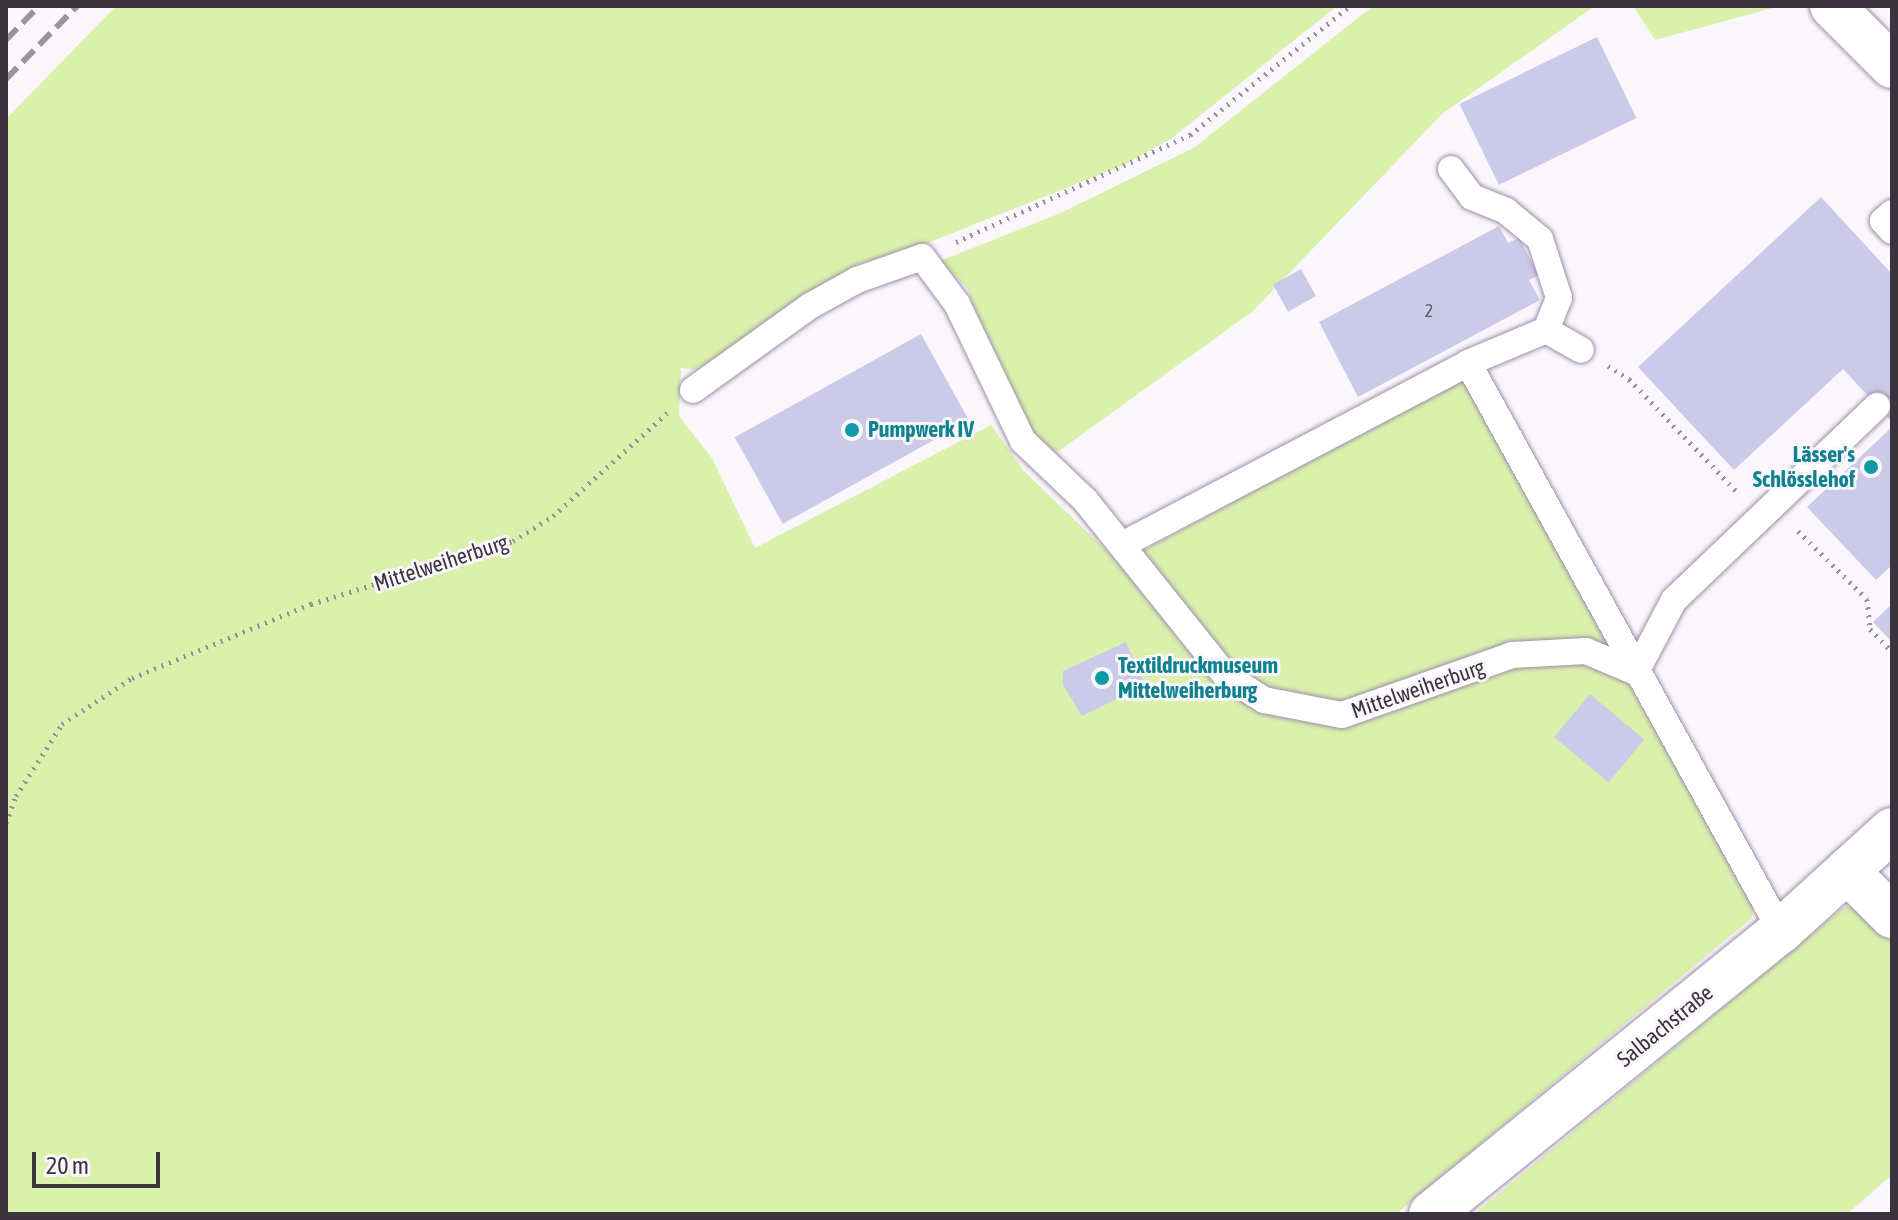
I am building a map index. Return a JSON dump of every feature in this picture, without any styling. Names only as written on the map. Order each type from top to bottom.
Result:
[{"type":"street","points":[[1832,6],[1892,66]]},
{"type":"street","name":"Salbachstraße","points":[[1431,1214],[1781,931],[1892,830]]},
{"type":"street","points":[[1847,871],[1892,916]]},
{"type":"lane","points":[[1122,545],[1468,363],[1546,330],[1559,298],[1540,239],[1506,211],[1472,197],[1451,169]]},
{"type":"lane","points":[[1892,213],[1883,221],[1892,231]]},
{"type":"lane","points":[[693,390],[810,306],[857,280],[922,257]]},
{"type":"lane","name":"Mittelweiherburg","points":[[922,257],[957,304],[1023,441],[1122,545],[1225,675],[1264,700],[1342,715],[1512,655],[1586,651],[1636,672]]},
{"type":"lane","points":[[1546,330],[1581,350]]},
{"type":"lane","points":[[1468,363],[1781,931]]},
{"type":"lane","points":[[1636,672],[1674,600],[1877,406]]},
{"type":"path","points":[[922,257],[1190,135],[1350,6]]},
{"type":"path","points":[[1581,350],[1629,379],[1761,517],[1804,533],[1867,599],[1870,629],[1892,652]]},
{"type":"path","name":"Mittelweiherburg","points":[[6,823],[16,796],[62,724],[132,678],[311,604],[513,541],[553,516],[693,390]]},
{"type":"green space","points":[[116,6],[1337,6],[1172,138],[1124,165],[910,250],[859,263],[696,370],[681,368],[679,416],[712,458],[755,548],[991,425],[1024,471],[1111,555],[1141,552],[1461,378],[1754,899],[1752,918],[1396,1214],[6,1214],[6,119]]},
{"type":"green space","points":[[1373,6],[1595,6],[1442,114],[1253,311],[1052,456],[1028,432],[1007,393],[967,288],[940,261],[1063,212],[1195,147]]},
{"type":"green space","points":[[1633,6],[1780,6],[1655,40]]},
{"type":"green space","points":[[1860,905],[1892,938],[1892,1175],[1847,1214],[1474,1214],[1843,908]]},
{"type":"building","points":[[1597,37],[1636,118],[1499,185],[1459,104]]},
{"type":"building","points":[[1821,197],[1892,274],[1892,422],[1843,369],[1734,470],[1638,367]]},
{"type":"building","points":[[1499,226],[1508,243],[1519,238],[1539,275],[1529,280],[1540,300],[1358,397],[1319,322]]},
{"type":"building","points":[[1301,269],[1316,296],[1288,312],[1273,285]]},
{"type":"building","name":"Pumpwerk IV","points":[[921,334],[969,421],[783,524],[735,437]]},
{"type":"building","name":"Lässer's Schlösslehof","points":[[1892,427],[1892,565],[1876,580],[1807,507]]},
{"type":"building","points":[[1892,604],[1892,642],[1873,622]]},
{"type":"building","name":"Textildruckmuseum Mittelweiherburg","points":[[1126,642],[1145,685],[1082,716],[1063,685],[1063,671]]},
{"type":"building","points":[[1590,694],[1644,740],[1608,783],[1554,737]]},
{"type":"railway","points":[[6,40],[39,6]]},
{"type":"railway","points":[[6,79],[77,6]]},
{"type":"place","name":"Pumpwerk IV","points":[[852,430]]},
{"type":"place","name":"Lässer's Schlösslehof","points":[[1871,467]]},
{"type":"place","name":"Textildruckmuseum Mittelweiherburg","points":[[1102,678]]}]
